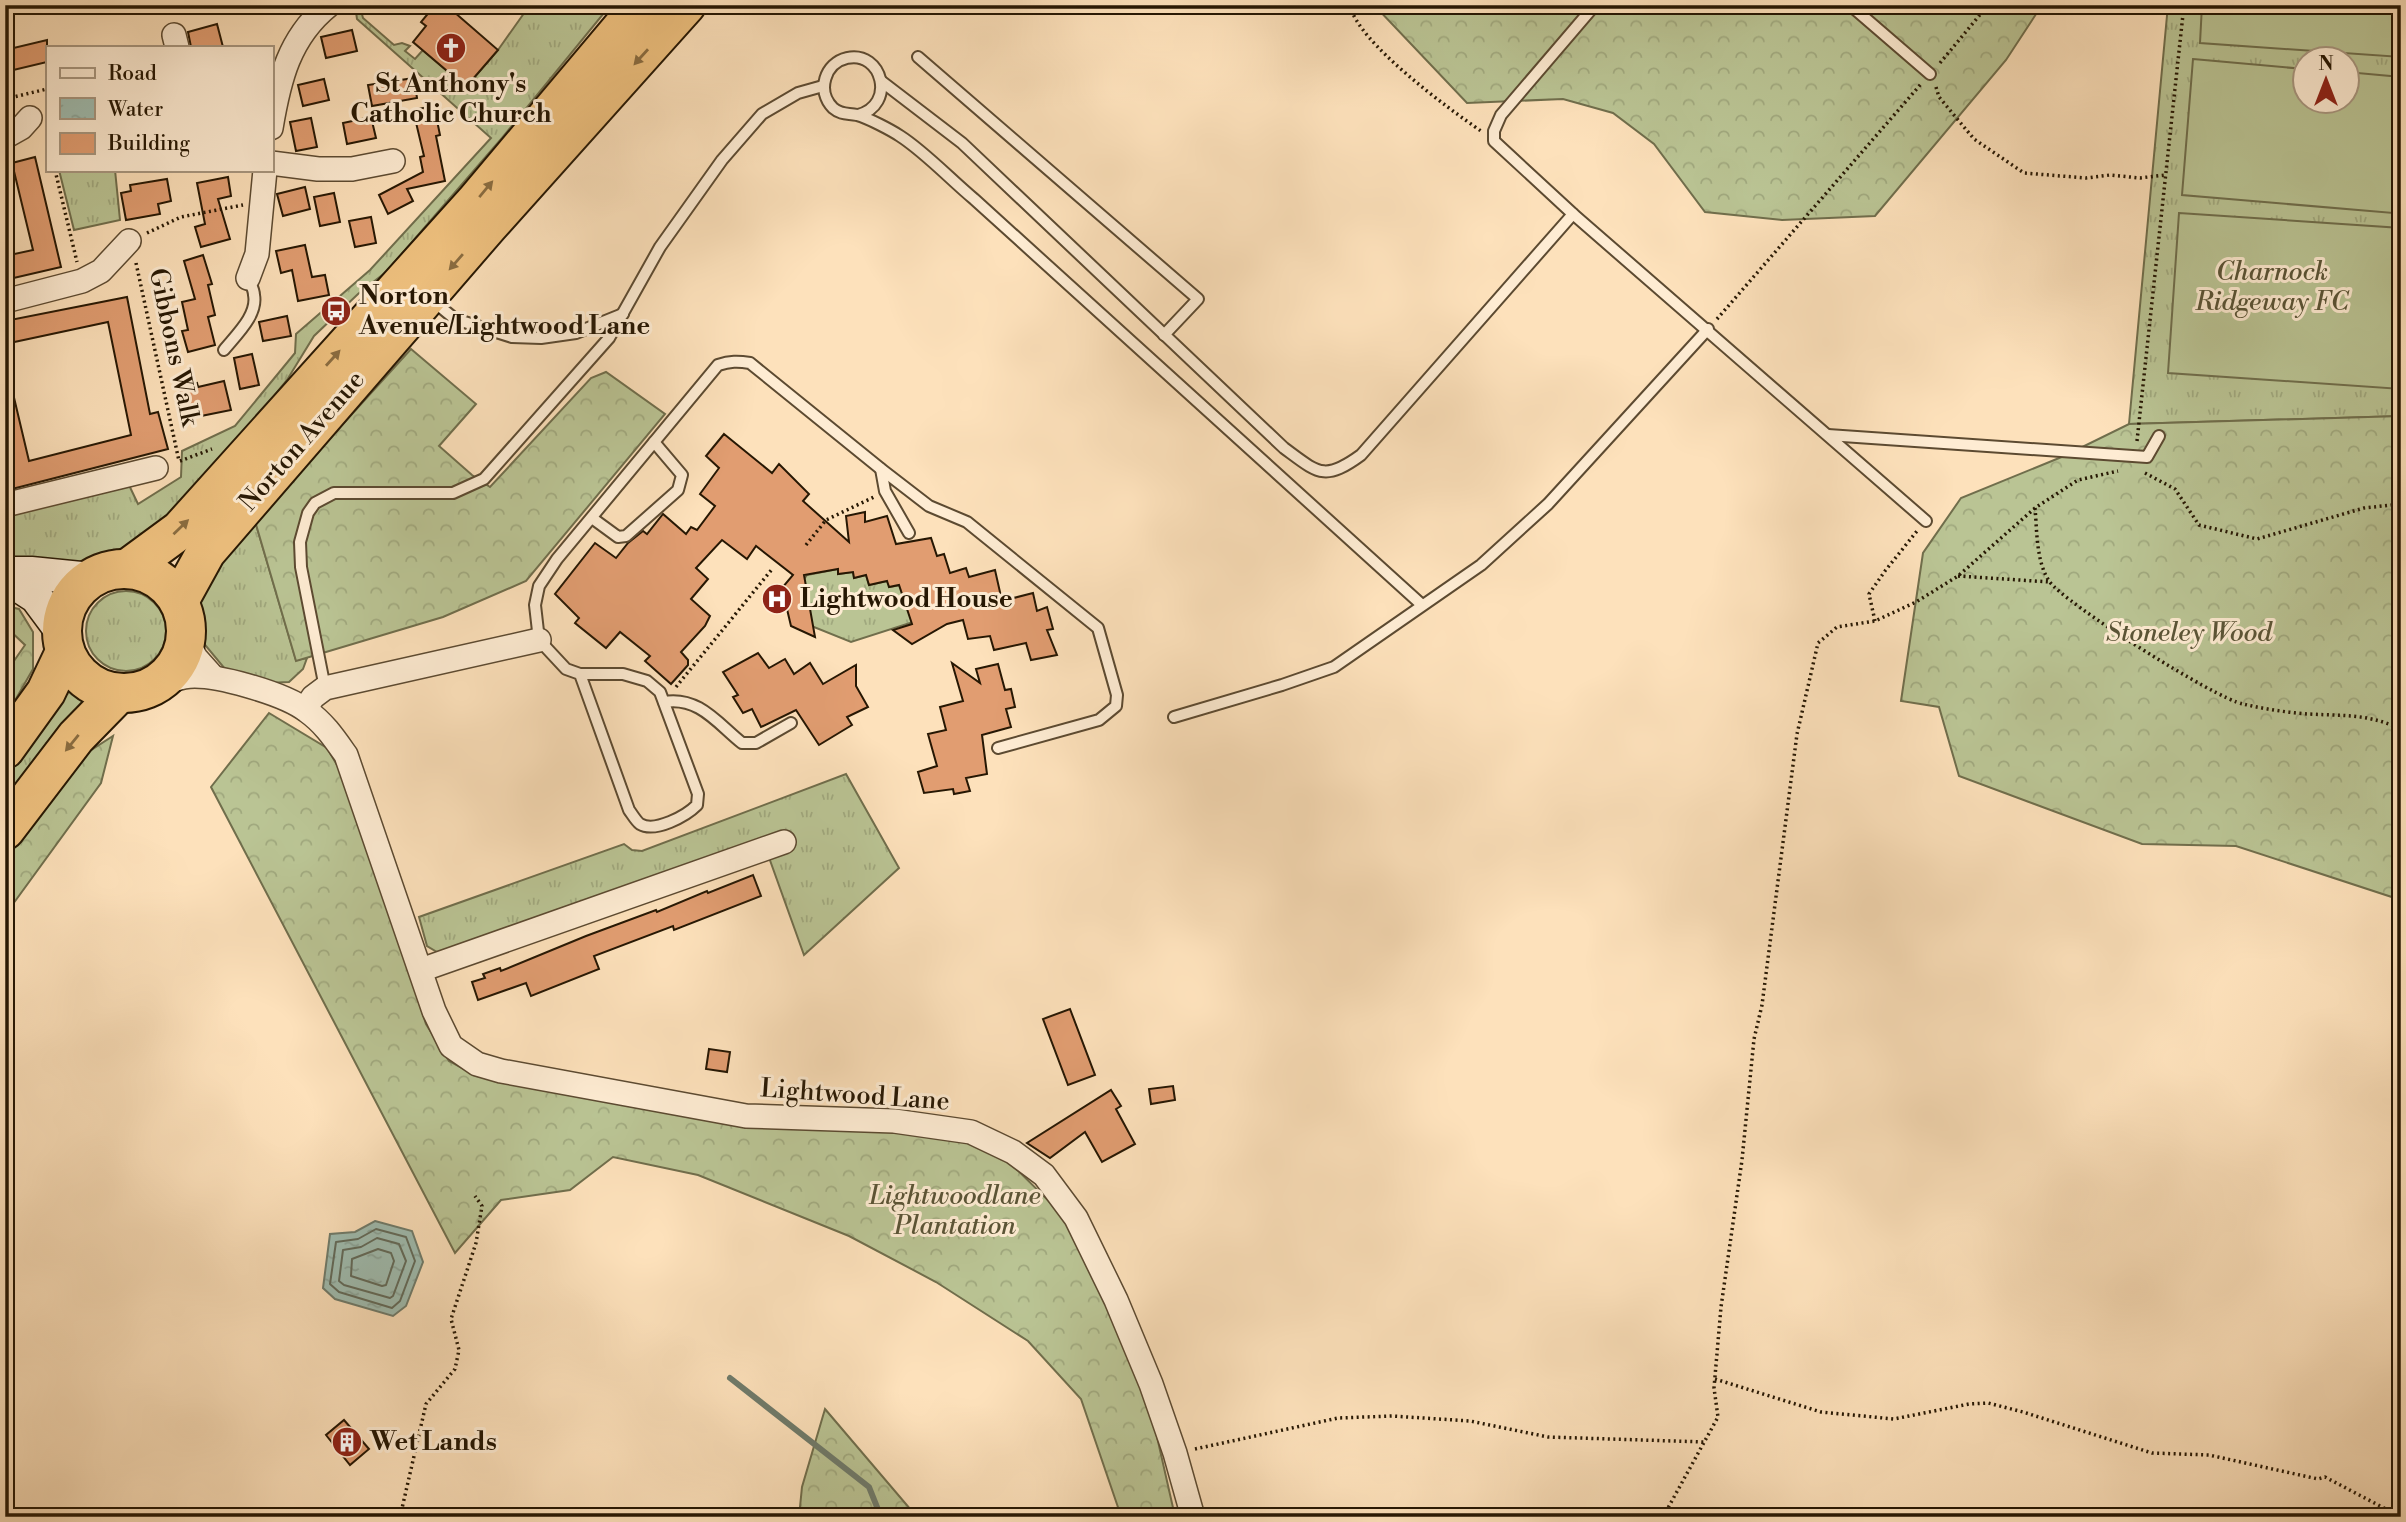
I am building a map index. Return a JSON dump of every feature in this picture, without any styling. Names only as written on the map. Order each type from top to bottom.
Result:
[{"type":"highway","name":"Norton Avenue","points":[[127,569],[180,530],[476,201],[641,5]]},
{"type":"highway","name":"Norton Avenue","points":[[179,601],[206,552],[427,296],[686,5]]},
{"type":"highway","points":[[5,749],[46,692],[63,642],[67,606],[76,591],[107,571],[127,569],[143,571],[170,588],[186,619],[186,639],[181,658],[169,674],[136,690],[76,737],[5,830]]},
{"type":"highway","points":[[63,642],[74,667],[86,680],[101,689],[136,690]]},
{"type":"street","points":[[273,106],[275,84],[295,46],[313,18],[329,5]]},
{"type":"street","points":[[5,137],[22,128],[30,118]]},
{"type":"street","points":[[273,163],[318,169],[352,169],[393,161]]},
{"type":"street","points":[[248,278],[257,254],[265,172]]},
{"type":"street","points":[[5,301],[82,281],[101,271],[129,242]]},
{"type":"street","points":[[5,505],[156,468]]},
{"type":"street","points":[[5,575],[31,572],[91,579]]},
{"type":"street","points":[[5,575],[36,597],[47,609],[63,642]]},
{"type":"street","points":[[186,639],[196,657],[213,677]]},
{"type":"street","points":[[305,709],[313,697],[325,688],[539,640]]},
{"type":"street","name":"Lightwood Lane","points":[[136,690],[185,677],[213,677],[269,693],[305,709],[327,727],[346,755],[434,1011],[451,1046],[477,1064],[501,1071],[746,1116],[894,1121],[971,1132],[1013,1152],[1044,1175],[1076,1217],[1116,1300],[1151,1384],[1175,1452],[1193,1517]]},
{"type":"street","points":[[421,970],[784,842]]},
{"type":"lane","points":[[1595,5],[1501,115],[1494,131],[1494,141],[1573,214],[1926,521]]},
{"type":"lane","points":[[1850,5],[1930,74]]},
{"type":"lane","points":[[1422,604],[974,199],[901,137],[858,115],[839,113],[831,107],[823,86],[825,76],[837,62],[852,57],[862,59],[874,67],[881,81],[962,144],[1284,448],[1315,470],[1339,471],[1361,456],[1573,214]]},
{"type":"lane","points":[[918,57],[1198,299],[1164,335]]},
{"type":"lane","points":[[858,115],[872,108],[878,100],[881,81]]},
{"type":"lane","points":[[325,688],[300,555],[300,542],[315,503],[334,493],[453,493],[484,479],[609,338],[660,247],[722,160],[762,114],[799,93],[823,86]]},
{"type":"lane","points":[[225,350],[254,308],[254,295],[248,278]]},
{"type":"lane","points":[[427,296],[455,319],[512,337],[541,338],[576,333],[623,314]]},
{"type":"lane","points":[[1174,717],[1334,667],[1481,565],[1548,504],[1708,329]]},
{"type":"lane","points":[[580,674],[629,810],[640,824],[650,827],[677,820],[697,805],[698,794],[660,692],[647,681],[623,674],[580,674],[566,668],[539,640],[535,606],[539,586],[592,517],[718,365],[741,361],[750,363],[929,506],[967,522],[1098,628],[1117,695],[1116,706],[1099,720],[998,748]]},
{"type":"lane","points":[[1828,435],[2135,462],[2147,457],[2159,436]]},
{"type":"lane","points":[[592,517],[618,537],[626,536],[678,490],[682,475],[654,442]]},
{"type":"lane","points":[[881,469],[885,491],[909,533]]},
{"type":"lane","points":[[664,702],[675,700],[694,705],[718,720],[741,743],[756,743],[791,723]]},
{"type":"path","points":[[1350,5],[1352,14],[1379,48],[1445,106],[1494,141]]},
{"type":"path","points":[[1708,329],[1988,5]]},
{"type":"path","points":[[2135,462],[2184,5]]},
{"type":"path","points":[[1930,74],[1939,97],[1974,139],[2024,173],[2086,178],[2165,176]]},
{"type":"path","points":[[5,99],[46,89]]},
{"type":"path","points":[[55,172],[82,281]]},
{"type":"path","points":[[129,242],[181,217],[262,201]]},
{"type":"path","name":"Gibbons Walk","points":[[129,242],[139,274],[179,461]]},
{"type":"path","points":[[156,468],[212,449]]},
{"type":"path","points":[[2135,462],[2175,489],[2199,525],[2257,539],[2364,509],[2401,504]]},
{"type":"path","points":[[1663,1517],[1718,1417],[1714,1383],[1721,1307],[1742,1160],[1754,1039],[1762,1005],[1797,734],[1818,643],[1837,628],[1875,621],[1916,602],[1958,576],[2035,508],[2078,480],[2135,462]]},
{"type":"path","points":[[806,545],[825,520],[885,491]]},
{"type":"path","points":[[2035,508],[2039,551],[2050,582],[2106,627],[2239,704],[2296,713],[2352,714],[2401,729]]},
{"type":"path","points":[[1875,621],[1869,594],[1885,570],[1926,521]]},
{"type":"path","points":[[664,702],[774,568]]},
{"type":"path","points":[[1958,576],[2050,582]]},
{"type":"path","points":[[400,1517],[426,1404],[455,1369],[459,1350],[451,1319],[476,1243],[482,1206],[474,1196]]},
{"type":"path","points":[[1714,1383],[1821,1412],[1894,1419],[1969,1404],[1988,1403],[2152,1452],[2209,1455],[2318,1479],[2326,1476],[2401,1517]]},
{"type":"path","points":[[1175,1452],[1338,1418],[1392,1416],[1470,1421],[1548,1437],[1705,1442]]},
{"type":"green space","points":[[355,5],[362,5],[360,7],[363,18],[394,45],[402,43],[410,46],[405,51],[415,59],[423,50],[466,87],[498,50],[527,9],[524,5],[606,5],[604,13],[502,138],[386,272],[358,294],[314,336],[287,380],[186,505],[135,553],[91,566],[5,564],[5,513],[128,483],[138,504],[181,477],[182,451],[235,426],[295,353],[296,334],[370,270],[491,138],[357,19]]},
{"type":"green space","points":[[1374,5],[2042,5],[2006,60],[1875,216],[1782,220],[1705,212],[1654,144],[1613,113],[1563,99],[1467,103]]},
{"type":"green space","name":"Charnock Ridgeway FC","points":[[2168,5],[2401,5],[2401,416],[2129,424]]},
{"type":"green space","points":[[2202,5],[2401,5],[2401,57],[2360,54],[2360,46],[2290,46],[2290,49],[2200,43]]},
{"type":"green space","points":[[2193,59],[2290,68],[2290,116],[2360,116],[2360,73],[2401,77],[2401,123],[2393,213],[2182,195]]},
{"type":"green space","points":[[60,172],[115,172],[120,220],[74,230]]},
{"type":"green space","points":[[2179,213],[2401,228],[2401,389],[2168,373]]},
{"type":"green space","points":[[411,349],[476,404],[439,446],[490,487],[591,378],[606,372],[665,414],[526,581],[443,617],[296,661],[255,521]]},
{"type":"green space","name":"Stoneley Wood","points":[[2401,416],[2401,900],[2236,846],[2142,844],[1959,776],[1939,707],[1901,701],[1923,553],[1961,498],[2064,456],[2129,424]]},
{"type":"green space","points":[[255,521],[296,660],[307,658],[303,669],[289,682],[267,683],[225,669],[201,640],[195,610],[201,577]]},
{"type":"green space","points":[[838,569],[839,574],[853,572],[854,578],[866,575],[869,585],[887,581],[890,587],[913,583],[935,615],[851,642],[799,621],[794,593],[807,575]]},
{"type":"green space","points":[[126,591],[141,594],[154,603],[163,616],[166,631],[163,646],[154,659],[141,668],[126,671],[111,668],[98,659],[89,646],[86,631],[89,616],[98,603],[111,594]]},
{"type":"green space","points":[[5,606],[19,609],[33,632],[33,669],[5,718],[5,674],[25,645],[5,626]]},
{"type":"green space","points":[[71,678],[76,686],[98,699],[5,810],[5,768]]},
{"type":"green space","name":"Lightwoodlane Plantation","points":[[269,713],[327,748],[350,787],[426,1024],[449,1061],[477,1076],[941,1133],[995,1148],[1070,1222],[1148,1397],[1174,1512],[1121,1516],[1081,1399],[1028,1341],[936,1282],[849,1236],[698,1175],[613,1157],[570,1190],[501,1200],[455,1253],[211,787]]},
{"type":"green space","points":[[113,736],[101,783],[5,915],[5,855],[82,756]]},
{"type":"green space","points":[[846,774],[899,868],[804,955],[767,852],[442,955],[427,946],[419,917],[624,844],[632,850],[642,851]]},
{"type":"green space","points":[[825,1409],[917,1517],[799,1517],[802,1487]]},
{"type":"water","points":[[375,1221],[412,1231],[423,1262],[406,1306],[393,1316],[335,1299],[323,1288],[330,1234],[355,1232]]},
{"type":"building","name":"St Anthony's Catholic Church","points":[[435,5],[446,5],[498,50],[466,87],[413,42],[426,26],[421,22]]},
{"type":"building","points":[[217,24],[223,46],[191,46],[188,32]]},
{"type":"building","points":[[352,30],[357,51],[326,58],[321,37]]},
{"type":"building","points":[[47,40],[46,62],[5,72],[5,50]]},
{"type":"building","points":[[414,78],[417,98],[372,106],[368,85]]},
{"type":"building","points":[[324,79],[329,100],[303,106],[298,85]]},
{"type":"building","points":[[434,106],[440,135],[436,136],[445,181],[407,189],[413,201],[388,214],[379,195],[423,172],[420,157],[424,156],[413,110]]},
{"type":"building","points":[[371,117],[376,138],[347,144],[343,123]]},
{"type":"building","points":[[311,118],[317,147],[296,151],[290,122]]},
{"type":"building","points":[[35,157],[61,267],[5,280],[5,256],[33,250],[12,163]]},
{"type":"building","points":[[228,177],[231,196],[218,199],[230,239],[201,247],[195,227],[205,224],[197,183]]},
{"type":"building","points":[[167,179],[171,201],[158,204],[160,214],[126,220],[121,193],[131,191],[130,185]]},
{"type":"building","points":[[305,187],[310,209],[283,216],[277,194]]},
{"type":"building","points":[[334,193],[340,222],[320,226],[314,197]]},
{"type":"building","points":[[371,217],[376,243],[355,247],[349,221]]},
{"type":"building","points":[[305,245],[312,277],[325,275],[329,295],[298,301],[292,270],[281,273],[276,251]]},
{"type":"building","points":[[203,255],[212,284],[208,285],[215,315],[208,317],[215,345],[188,352],[182,331],[188,330],[182,302],[195,299],[184,261]]},
{"type":"building","points":[[127,297],[150,414],[158,412],[168,449],[12,489],[5,460],[5,386],[11,385],[29,461],[131,435],[108,322],[5,344],[5,321]]},
{"type":"building","points":[[287,316],[291,336],[263,341],[259,322]]},
{"type":"building","points":[[252,354],[259,385],[240,389],[234,358]]},
{"type":"building","points":[[224,381],[231,410],[186,419],[179,387],[197,383],[198,387]]},
{"type":"building","points":[[724,434],[772,473],[779,464],[809,494],[803,501],[849,542],[846,516],[865,512],[865,522],[887,516],[896,544],[931,538],[937,556],[944,554],[950,573],[966,568],[969,577],[995,570],[1002,601],[1033,593],[1037,611],[1047,607],[1053,629],[1047,630],[1057,655],[1031,660],[1026,643],[994,650],[990,636],[968,639],[963,620],[947,624],[912,644],[893,630],[912,624],[899,585],[889,587],[887,581],[869,585],[866,575],[854,578],[853,572],[838,574],[838,569],[804,575],[815,637],[791,626],[782,588],[793,575],[756,546],[747,559],[722,540],[696,568],[708,579],[691,599],[710,616],[705,626],[681,652],[688,660],[688,665],[671,684],[645,661],[650,656],[620,632],[606,648],[575,623],[579,618],[555,594],[595,543],[616,558],[628,543],[643,531],[647,534],[663,514],[686,534],[691,527],[697,530],[715,506],[700,494],[719,468],[706,456]]},
{"type":"building","points":[[758,653],[769,668],[785,659],[794,674],[810,663],[823,684],[856,665],[856,686],[868,707],[847,717],[852,725],[819,745],[796,710],[761,727],[752,709],[743,713],[733,697],[738,695],[723,672]]},
{"type":"building","points":[[952,663],[980,683],[976,669],[998,664],[1005,690],[1011,689],[1015,707],[1006,709],[1011,727],[982,735],[987,774],[966,778],[970,791],[954,794],[953,789],[924,793],[918,772],[937,766],[928,734],[946,730],[940,707],[963,701]]},
{"type":"building","points":[[753,875],[761,896],[674,930],[673,926],[594,956],[599,969],[531,996],[526,983],[478,1000],[472,982],[485,978],[483,974],[500,968],[501,971],[586,936]]},
{"type":"building","points":[[1070,1009],[1095,1075],[1068,1085],[1043,1019]]},
{"type":"building","points":[[709,1049],[730,1052],[727,1072],[706,1069]]},
{"type":"building","points":[[1173,1086],[1175,1100],[1151,1104],[1149,1089]]},
{"type":"building","points":[[1111,1090],[1121,1106],[1116,1109],[1135,1144],[1102,1162],[1085,1132],[1050,1158],[1027,1143]]},
{"type":"building","name":"Wet Lands","points":[[344,1420],[369,1449],[350,1465],[326,1435]]},
{"type":"waterway","points":[[730,1378],[869,1487],[881,1517]]},
{"type":"place","name":"St Anthony's Catholic Church","points":[[451,48]]},
{"type":"place","name":"Norton Avenue/Lightwood Lane","points":[[336,311]]},
{"type":"place","name":"Lightwood House","points":[[777,599]]},
{"type":"place","name":"Wet Lands","points":[[347,1442]]}]
